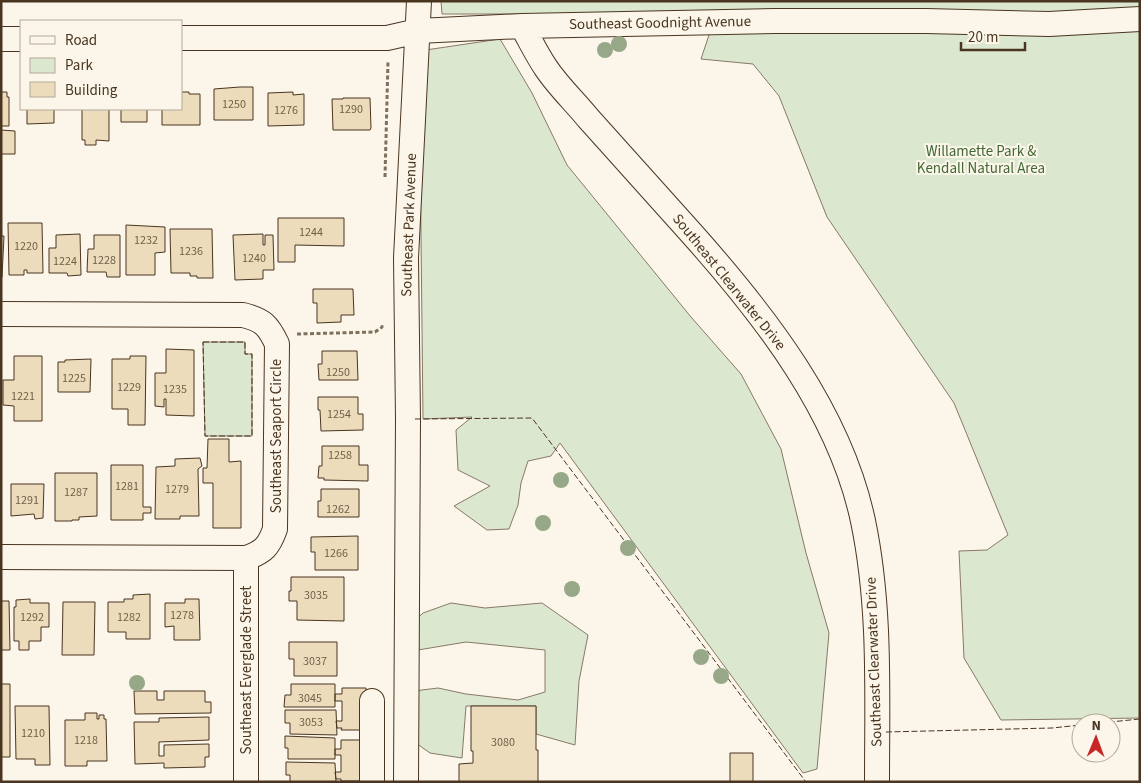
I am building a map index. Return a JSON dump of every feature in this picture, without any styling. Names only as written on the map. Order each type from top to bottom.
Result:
[{"type":"street","name":"Southeast Park Avenue","points":[[406,782],[408,419],[406,258],[418,1]]},
{"type":"street","name":"Southeast Goodnight Avenue","points":[[182,38],[387,38],[418,31],[522,26],[775,21],[926,21],[1049,24],[1140,19]]},
{"type":"street","name":"Southeast Clearwater Drive","points":[[522,26],[546,68],[713,258],[759,314],[790,358],[817,402],[834,436],[853,485],[863,520],[872,573],[877,659],[877,782]]},
{"type":"street","points":[[1,39],[20,39]]},
{"type":"street","name":"Southeast Seaport Circle","points":[[1,314],[243,314],[258,319],[270,330],[277,344],[275,529],[270,543],[259,554],[246,558]]},
{"type":"street","points":[[1,557],[246,558]]},
{"type":"street","name":"Southeast Everglade Street","points":[[246,558],[246,782]]},
{"type":"street","points":[[372,701],[372,782]]},
{"type":"path","points":[[386,178],[387,38]]},
{"type":"path","points":[[297,334],[375,332],[382,327],[382,317]]},
{"type":"green space","name":"Willamette Park & Kendall Natural Area","points":[[441,1],[1140,1],[1140,718],[1121,718],[1121,713],[1071,713],[1071,719],[1001,720],[964,658],[959,551],[987,550],[1008,535],[954,403],[827,217],[779,96],[753,64],[701,59],[716,14],[442,14]]},
{"type":"green space","points":[[500,39],[532,93],[567,165],[691,317],[741,374],[781,449],[806,553],[829,633],[817,769],[803,773],[560,443],[551,456],[528,461],[521,483],[518,505],[509,529],[487,530],[454,506],[490,486],[458,470],[456,430],[472,417],[423,419],[419,51]]},
{"type":"green space","points":[[203,342],[245,342],[245,354],[252,354],[252,436],[205,436]]},
{"type":"green space","points":[[451,603],[485,608],[542,603],[588,635],[579,681],[575,745],[536,734],[536,706],[466,706],[462,758],[430,753],[406,736],[406,692],[438,688],[466,694],[518,700],[545,692],[545,650],[466,642],[418,650],[407,628],[423,613]]},
{"type":"building","points":[[253,87],[253,120],[214,120],[214,89]]},
{"type":"building","points":[[1,92],[7,92],[7,97],[9,97],[9,126],[1,126]]},
{"type":"building","points":[[182,92],[200,94],[200,125],[162,125],[162,110],[182,110]]},
{"type":"building","points":[[293,92],[293,95],[304,94],[304,125],[268,126],[268,93]]},
{"type":"building","points":[[370,98],[370,130],[333,130],[332,99]]},
{"type":"building","points":[[27,110],[54,110],[54,123],[27,124]]},
{"type":"building","points":[[82,110],[109,110],[109,141],[96,140],[96,145],[85,145],[85,140],[82,140]]},
{"type":"building","points":[[121,110],[147,110],[147,122],[121,122]]},
{"type":"building","points":[[1,130],[15,131],[15,154],[1,154]]},
{"type":"building","points":[[278,218],[344,218],[344,246],[295,245],[295,262],[278,262]]},
{"type":"building","points":[[8,223],[42,223],[43,273],[27,273],[27,270],[24,270],[24,275],[9,275]]},
{"type":"building","points":[[126,225],[165,227],[165,252],[155,253],[155,275],[126,275]]},
{"type":"building","points":[[170,229],[212,229],[213,278],[197,278],[197,276],[190,276],[190,273],[171,273]]},
{"type":"building","points":[[80,234],[81,275],[68,276],[67,273],[49,273],[49,248],[56,248],[56,235]]},
{"type":"building","points":[[263,234],[263,245],[265,245],[265,235],[273,235],[274,270],[263,270],[263,279],[235,280],[233,235]]},
{"type":"building","points":[[94,235],[120,235],[120,277],[107,277],[106,272],[87,272],[88,249],[94,249]]},
{"type":"building","points":[[1,236],[4,236],[2,277],[1,277]]},
{"type":"building","points":[[313,289],[353,289],[354,315],[341,315],[341,322],[317,323],[317,303],[313,303]]},
{"type":"building","points":[[166,349],[194,350],[194,416],[166,415],[166,399],[164,399],[164,407],[155,406],[155,373],[166,373]]},
{"type":"building","points":[[322,351],[357,351],[358,380],[319,380],[318,364],[322,364]]},
{"type":"building","points":[[14,356],[42,356],[42,421],[14,421],[14,406],[3,405],[3,380],[14,380]]},
{"type":"building","points":[[130,356],[146,356],[145,425],[128,425],[128,409],[112,409],[112,359],[130,359]]},
{"type":"building","points":[[91,359],[90,392],[58,392],[58,362]]},
{"type":"building","points":[[318,397],[358,397],[358,414],[363,414],[363,430],[321,431]]},
{"type":"building","points":[[208,439],[229,439],[229,462],[241,461],[241,528],[213,528],[213,483],[203,483],[203,468],[207,468]]},
{"type":"building","points":[[322,446],[359,446],[359,465],[368,465],[368,481],[324,480],[324,478],[318,478],[319,466],[322,466]]},
{"type":"building","points":[[200,458],[202,466],[198,469],[199,516],[180,516],[180,519],[155,519],[156,467],[175,466],[175,459]]},
{"type":"building","points":[[111,465],[143,465],[143,507],[151,507],[151,513],[143,513],[143,520],[111,520]]},
{"type":"building","points":[[55,473],[97,473],[97,516],[79,517],[79,520],[72,521],[55,521]]},
{"type":"building","points":[[11,484],[44,484],[43,518],[35,519],[34,514],[11,516]]},
{"type":"building","points":[[321,489],[359,489],[359,517],[318,517],[318,501],[321,501]]},
{"type":"building","points":[[358,536],[358,570],[315,570],[315,552],[311,552],[311,537]]},
{"type":"building","points":[[291,577],[344,577],[344,621],[297,620],[297,601],[289,601]]},
{"type":"building","points":[[150,594],[150,639],[126,639],[126,632],[108,632],[108,602],[124,602],[124,599],[133,599],[133,595]]},
{"type":"building","points":[[30,599],[30,603],[49,603],[49,627],[41,627],[41,641],[29,641],[29,650],[19,650],[19,641],[14,641],[14,607],[16,607],[16,600]]},
{"type":"building","points":[[185,599],[199,599],[200,640],[174,640],[174,626],[165,627],[165,603],[185,603]]},
{"type":"building","points":[[1,601],[9,601],[10,650],[1,650]]},
{"type":"building","points":[[63,602],[95,602],[94,655],[62,655]]},
{"type":"building","points":[[289,642],[337,642],[337,676],[294,676],[294,659],[289,659]]},
{"type":"building","points":[[1,684],[10,684],[10,757],[1,757]]},
{"type":"building","points":[[291,684],[335,684],[335,707],[284,707],[285,695],[291,695]]},
{"type":"building","points":[[342,688],[366,688],[366,730],[341,730],[342,728],[337,728],[336,721],[342,721],[342,701],[335,701],[335,694],[342,694]]},
{"type":"building","points":[[134,691],[157,691],[157,700],[164,700],[164,691],[205,691],[205,702],[211,702],[211,713],[135,714]]},
{"type":"building","points":[[15,706],[49,706],[50,765],[35,765],[35,759],[16,759]]},
{"type":"building","points":[[471,706],[536,706],[538,782],[459,782],[459,764],[473,763],[473,751],[471,751]]},
{"type":"building","points":[[285,710],[336,710],[337,735],[290,734],[290,723],[285,723]]},
{"type":"building","points":[[85,713],[97,713],[97,719],[99,719],[99,715],[104,715],[104,719],[106,719],[107,761],[87,761],[87,766],[65,766],[65,720],[85,720]]},
{"type":"building","points":[[209,717],[209,740],[159,742],[159,756],[164,756],[164,745],[209,744],[209,757],[205,757],[205,767],[164,768],[164,763],[135,764],[134,722],[159,722],[159,718]]},
{"type":"building","points":[[285,736],[335,738],[335,759],[288,759],[288,748],[285,748]]},
{"type":"building","points":[[341,740],[365,740],[365,781],[341,781],[341,779],[336,779],[335,772],[341,772],[341,755],[335,755],[335,749],[341,749]]},
{"type":"building","points":[[730,753],[753,753],[753,782],[730,782]]},
{"type":"building","points":[[286,762],[335,763],[336,782],[290,782],[290,775],[286,775]]},
{"type":"fence","points":[[203,342],[245,342],[245,354],[252,354],[252,436],[205,436],[203,342]]},
{"type":"fence","points":[[415,419],[532,418],[806,782]]},
{"type":"fence","points":[[1121,721],[1140,719]]},
{"type":"fence","points":[[886,732],[1071,726]]}]
